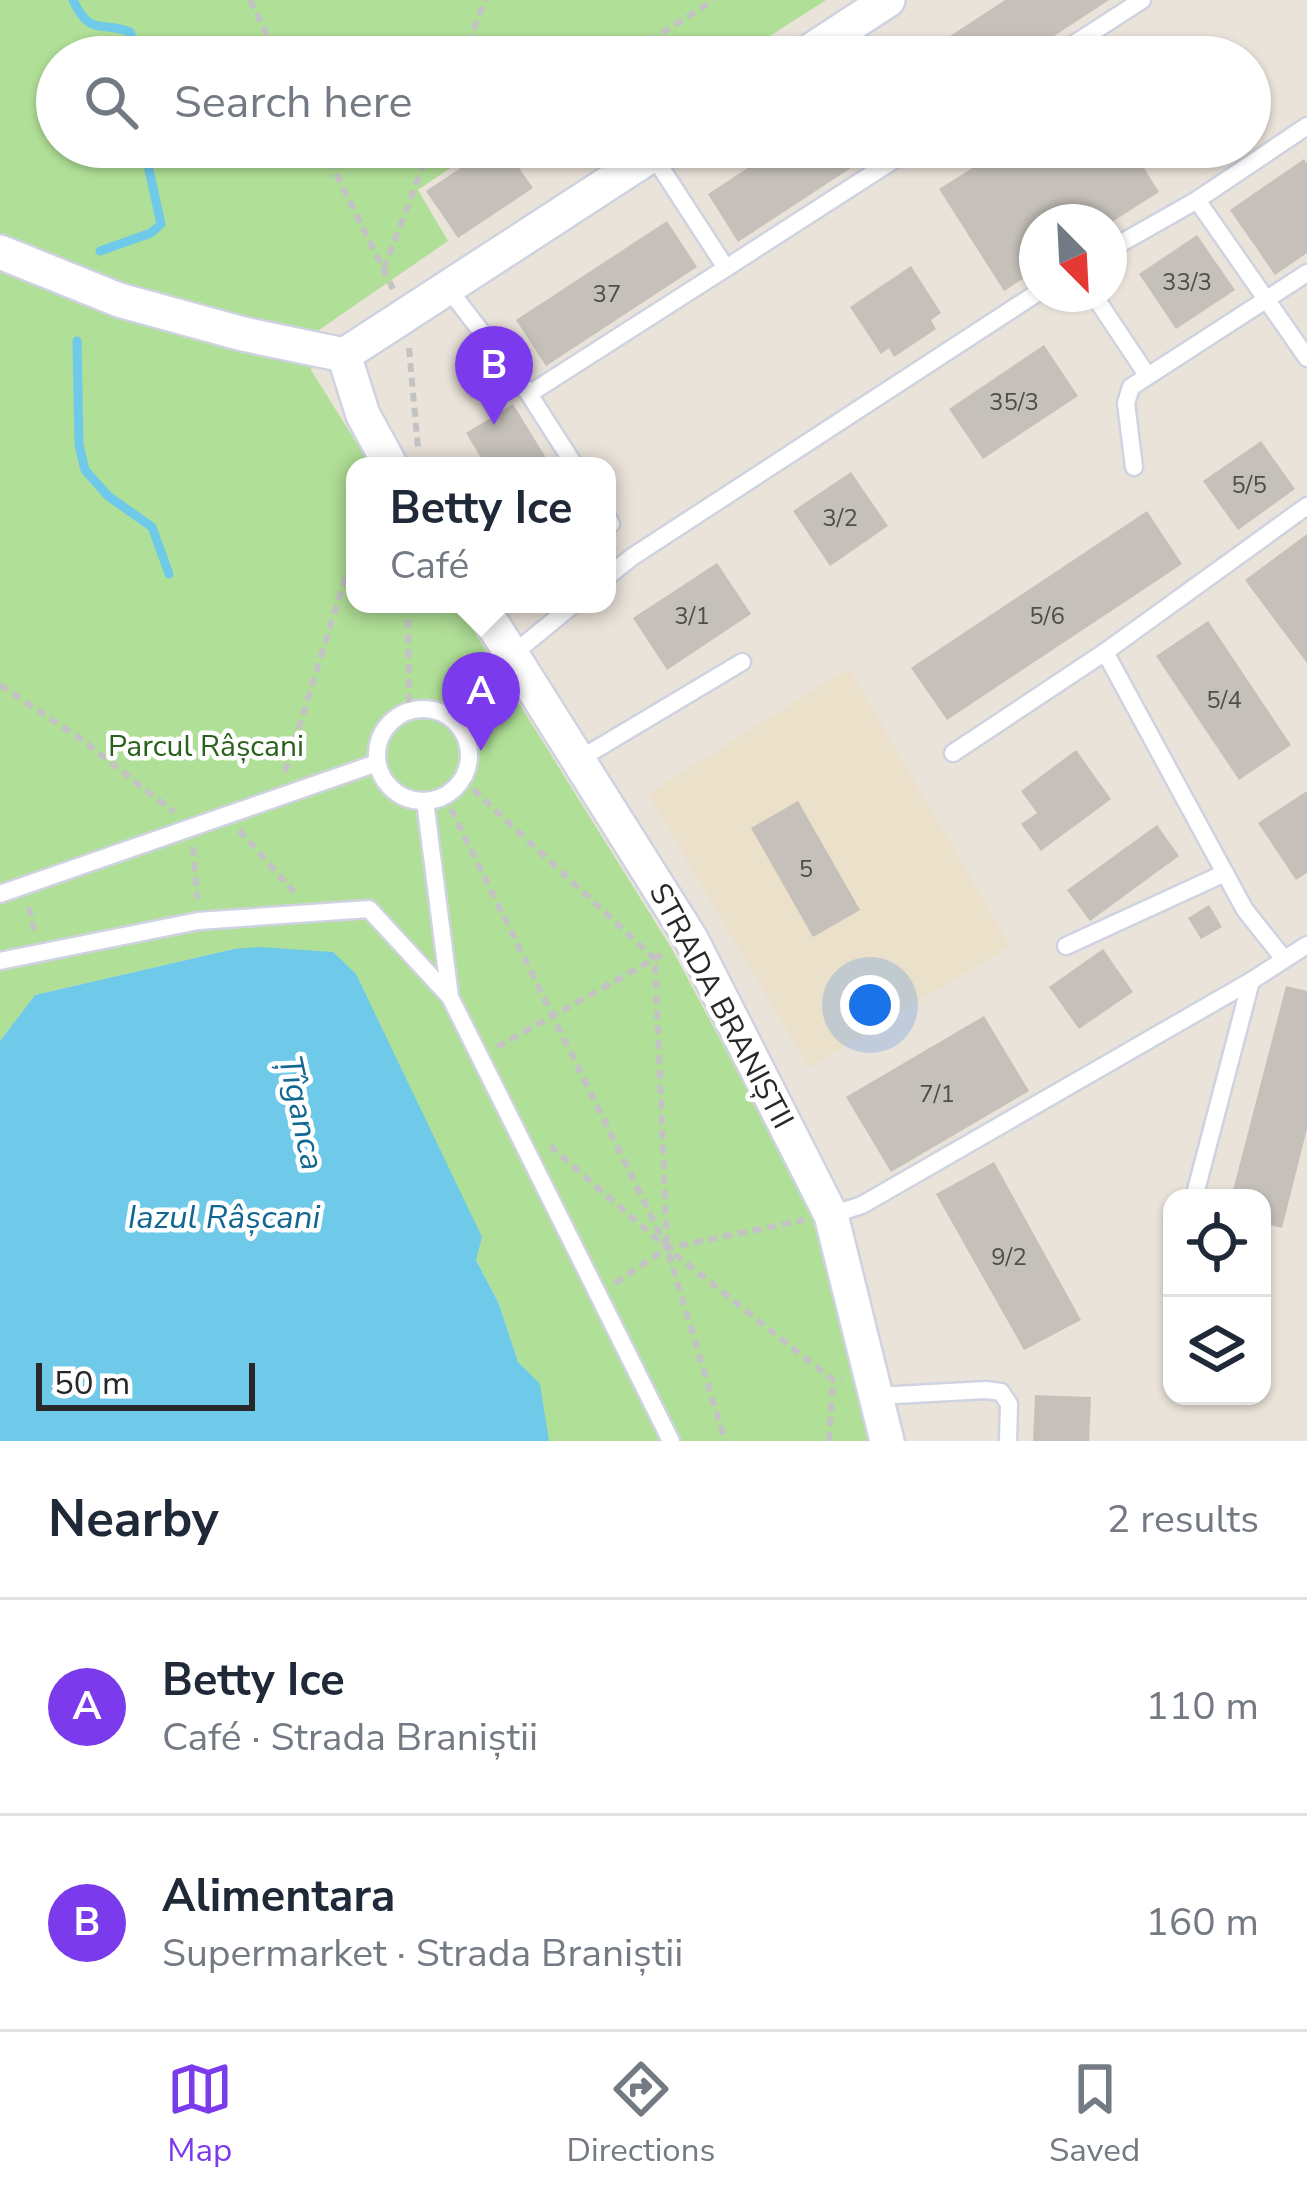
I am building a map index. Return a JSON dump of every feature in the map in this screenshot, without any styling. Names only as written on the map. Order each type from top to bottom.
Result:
[{"type":"street","points":[[833,36],[888,0]]},
{"type":"street","points":[[0,253],[119,300],[344,355],[631,168]]},
{"type":"street","points":[[344,355],[363,415],[386,457]]},
{"type":"street","name":"STRADA BRANIȘTII","points":[[486,613],[691,939],[831,1215],[887,1441]]},
{"type":"lane","points":[[1086,36],[1142,0]]},
{"type":"lane","points":[[1271,150],[1307,125]]},
{"type":"lane","points":[[668,168],[726,268]]},
{"type":"lane","points":[[529,394],[881,168]]},
{"type":"lane","points":[[1127,240],[1244,168]]},
{"type":"lane","points":[[1197,200],[1307,358]]},
{"type":"lane","points":[[1134,467],[1126,403],[1130,387],[1307,273]]},
{"type":"lane","points":[[447,286],[529,394],[568,457]]},
{"type":"lane","points":[[616,570],[1019,305]]},
{"type":"lane","points":[[1106,312],[1148,375]]},
{"type":"lane","points":[[953,753],[1105,652],[1307,506]]},
{"type":"lane","points":[[513,654],[563,613]]},
{"type":"lane","points":[[1105,652],[1245,910],[1284,959]]},
{"type":"lane","points":[[578,760],[742,662]]},
{"type":"lane","points":[[409,710],[435,710],[448,716],[465,736],[468,765],[462,779],[446,794],[425,801],[399,795],[388,786],[376,763],[380,736],[409,710]]},
{"type":"lane","points":[[0,894],[376,763]]},
{"type":"lane","points":[[425,801],[450,997]]},
{"type":"lane","points":[[1066,946],[1225,873]]},
{"type":"lane","points":[[0,961],[198,921],[369,909],[450,997],[671,1441]]},
{"type":"lane","points":[[831,1215],[862,1205],[1307,945]]},
{"type":"lane","points":[[1196,1189],[1251,981]]},
{"type":"lane","points":[[874,1384],[1001,1392],[1009,1404],[1008,1441]]},
{"type":"path","points":[[250,0],[268,36]]},
{"type":"path","points":[[472,36],[485,0]]},
{"type":"path","points":[[657,36],[714,0]]},
{"type":"path","points":[[334,168],[404,315],[419,457]]},
{"type":"path","points":[[384,269],[422,168]]},
{"type":"path","points":[[277,797],[346,575]]},
{"type":"path","points":[[408,613],[409,710]]},
{"type":"path","points":[[465,736],[513,654]]},
{"type":"path","points":[[0,685],[81,740],[192,827],[198,921]]},
{"type":"path","points":[[462,779],[655,958],[667,1248]]},
{"type":"path","points":[[446,794],[459,831],[667,1248],[725,1441]]},
{"type":"path","points":[[226,815],[312,913]]},
{"type":"path","points":[[24,886],[39,950]]},
{"type":"path","points":[[480,1057],[672,950]]},
{"type":"path","points":[[543,1140],[667,1248],[833,1380],[874,1384]]},
{"type":"path","points":[[598,1294],[667,1248],[831,1215]]},
{"type":"path","points":[[830,1441],[833,1380]]},
{"type":"shaded area","points":[[849,668],[1010,946],[809,1068],[648,794]]},
{"type":"green space","name":"Parcul Râșcani","points":[[0,0],[826,0],[770,36],[36,36],[36,168],[450,168],[418,190],[448,241],[319,330],[311,370],[365,457],[346,457],[346,613],[463,613],[672,949],[808,1205],[825,1253],[868,1441],[546,1441],[540,1385],[518,1362],[499,1304],[476,1260],[234,949],[35,995],[0,1041]]},
{"type":"water","name":"Iazul Râșcani","points":[[234,949],[333,952],[356,974],[482,1237],[476,1260],[499,1304],[518,1362],[540,1384],[549,1441],[0,1441],[0,1041],[35,995]]},
{"type":"building","points":[[1005,0],[1109,0],[1054,36],[950,36]]},
{"type":"building","points":[[1304,159],[1307,253],[1275,275],[1230,210]]},
{"type":"building","points":[[460,168],[519,168],[533,188],[458,238],[426,191]]},
{"type":"building","points":[[748,168],[851,168],[738,242],[708,194]]},
{"type":"building","points":[[972,168],[1144,168],[1159,192],[1127,212],[1127,204],[1019,204],[1019,281],[1004,291],[939,189]]},
{"type":"building","points":[[667,221],[697,267],[546,366],[516,320]]},
{"type":"building","points":[[1197,235],[1235,290],[1176,329],[1139,274]]},
{"type":"building","points":[[911,266],[941,313],[931,320],[936,329],[894,357],[889,348],[881,354],[850,307]]},
{"type":"building","points":[[1044,345],[1078,396],[983,459],[949,409]]},
{"type":"building","points":[[513,404],[545,457],[481,457],[466,433]]},
{"type":"building","points":[[1261,441],[1295,489],[1238,530],[1203,481]]},
{"type":"building","points":[[851,472],[888,526],[830,566],[793,511]]},
{"type":"building","points":[[1147,511],[1182,564],[947,720],[911,668]]},
{"type":"building","points":[[1307,534],[1307,663],[1245,580]]},
{"type":"building","points":[[717,563],[751,614],[667,670],[633,618]]},
{"type":"building","points":[[1208,621],[1291,745],[1239,780],[1156,656]]},
{"type":"building","points":[[1076,750],[1111,799],[1041,851],[1021,824],[1037,813],[1021,791]]},
{"type":"building","points":[[1307,791],[1307,873],[1296,880],[1258,823]]},
{"type":"building","points":[[798,801],[860,910],[813,937],[751,828]]},
{"type":"building","points":[[1157,825],[1179,856],[1090,921],[1067,890]]},
{"type":"building","points":[[1209,905],[1222,927],[1201,939],[1188,918]]},
{"type":"building","points":[[1103,949],[1133,992],[1079,1029],[1049,987]]},
{"type":"building","points":[[1286,986],[1307,991],[1307,1129],[1282,1228],[1271,1225],[1271,1189],[1233,1189]]},
{"type":"building","points":[[984,1016],[1029,1091],[891,1172],[846,1097]]},
{"type":"building","points":[[994,1162],[1081,1320],[1024,1350],[936,1194]]},
{"type":"building","points":[[1035,1395],[1091,1397],[1089,1441],[1033,1441]]},
{"type":"waterway","name":"Țîganca","points":[[73,0],[91,23],[132,36]]},
{"type":"waterway","name":"Țîganca","points":[[100,251],[151,233],[161,224],[149,168]]},
{"type":"waterway","name":"Țîganca","points":[[77,341],[79,445],[85,470],[108,496],[152,527],[169,574]]},
{"type":"place","name":"Alimentara","points":[[494,425]]},
{"type":"place","name":"Betty Ice","points":[[481,751]]}]
